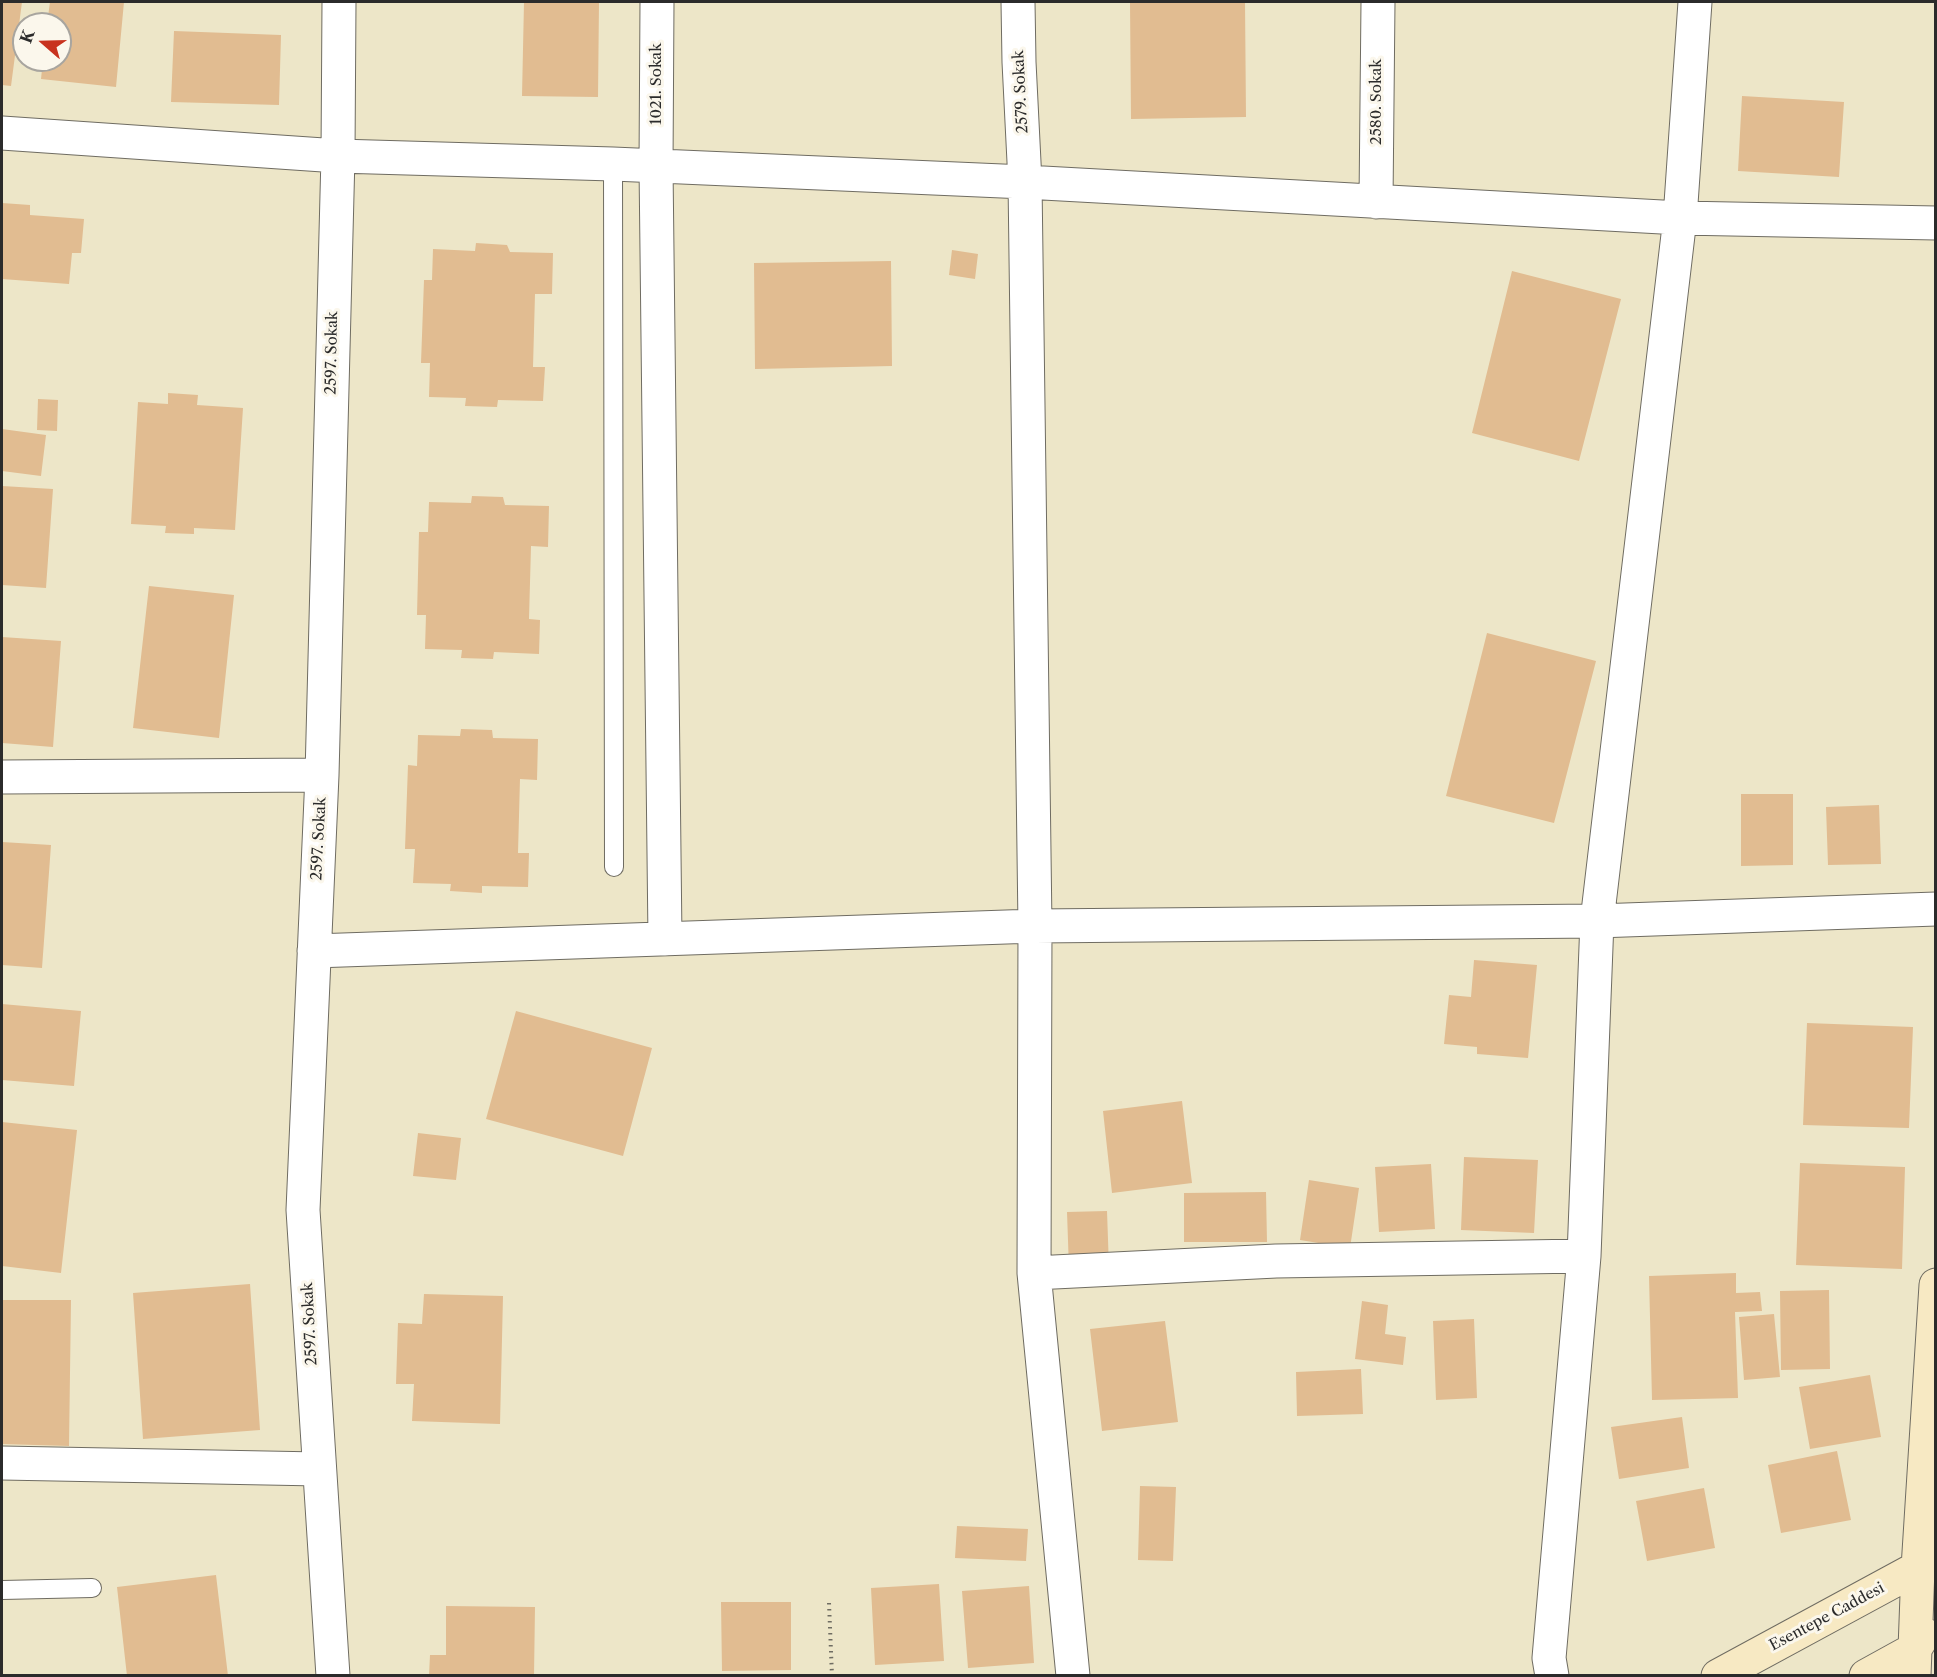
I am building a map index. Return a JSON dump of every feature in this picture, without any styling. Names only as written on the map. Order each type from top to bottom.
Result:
[{"type":"main road","points":[[1915,1662],[1927,1563],[1935,1285]]},
{"type":"main road","name":"Esentepe Caddesi","points":[[1718,1676],[1927,1563]]},
{"type":"main road","points":[[1915,1662],[1935,1614]]},
{"type":"main road","points":[[1866,1676],[1915,1662]]},
{"type":"street","name":"2597. Sokak","points":[[333,1676],[303,1210],[321,775],[338,156],[339,2]]},
{"type":"street","name":"1021. Sokak","points":[[657,2],[656,166],[665,939]]},
{"type":"street","name":"2579. Sokak","points":[[1018,2],[1025,182],[1035,926],[1034,1273],[1073,1676]]},
{"type":"street","name":"2580. Sokak","points":[[1376,202],[1378,2]]},
{"type":"street","points":[[1552,1676],[1549,1658],[1584,1256],[1597,921],[1680,218],[1695,2]]},
{"type":"street","points":[[2,133],[338,156],[613,164],[1025,182],[1680,218],[1935,223]]},
{"type":"street","points":[[2,777],[321,775]]},
{"type":"street","points":[[314,951],[1035,926],[1597,921],[1935,909]]},
{"type":"street","points":[[1034,1273],[1276,1261],[1584,1256]]},
{"type":"street","points":[[2,1463],[319,1469]]},
{"type":"lane","points":[[613,164],[614,867]]},
{"type":"lane","points":[[2,1590],[92,1588]]},
{"type":"path","points":[[829,1603],[832,1676]]},
{"type":"building","points":[[2,2],[22,2],[21,12],[12,12],[11,86],[2,85]]},
{"type":"building","points":[[50,2],[124,2],[116,87],[41,79],[42,72],[72,72],[72,12],[49,12]]},
{"type":"building","points":[[524,2],[599,2],[598,97],[522,96]]},
{"type":"building","points":[[1130,2],[1245,2],[1246,117],[1131,119]]},
{"type":"building","points":[[174,31],[281,35],[279,105],[171,102]]},
{"type":"building","points":[[1742,96],[1844,102],[1839,177],[1738,171]]},
{"type":"building","points":[[2,203],[30,205],[30,215],[84,219],[81,253],[72,253],[69,284],[2,279]]},
{"type":"building","points":[[476,243],[507,245],[510,252],[553,253],[552,294],[535,294],[533,367],[545,367],[543,401],[498,400],[497,407],[465,406],[466,398],[429,397],[430,363],[421,363],[424,280],[432,280],[433,249],[475,251]]},
{"type":"building","points":[[952,250],[978,254],[975,279],[949,275]]},
{"type":"building","points":[[891,261],[892,366],[755,369],[754,263]]},
{"type":"building","points":[[1512,271],[1621,299],[1579,461],[1472,433]]},
{"type":"building","points":[[168,393],[198,395],[197,405],[243,408],[235,530],[194,528],[194,534],[165,533],[166,526],[131,524],[138,402],[168,404]]},
{"type":"building","points":[[38,399],[58,400],[57,431],[37,430]]},
{"type":"building","points":[[2,429],[46,435],[41,476],[2,471]]},
{"type":"building","points":[[2,486],[53,489],[46,588],[2,585]]},
{"type":"building","points":[[472,496],[503,497],[505,505],[549,506],[548,547],[531,546],[529,619],[540,620],[539,654],[494,652],[493,659],[461,658],[462,650],[425,649],[426,615],[417,615],[419,532],[428,532],[429,502],[471,503]]},
{"type":"building","points":[[149,586],[234,595],[219,738],[133,728]]},
{"type":"building","points":[[1487,633],[1596,661],[1554,823],[1446,796]]},
{"type":"building","points":[[2,637],[61,641],[53,747],[2,743]]},
{"type":"building","points":[[461,729],[492,730],[493,738],[538,739],[537,780],[520,779],[518,853],[529,853],[528,887],[482,886],[482,893],[450,891],[451,884],[413,883],[415,849],[405,849],[408,765],[417,766],[418,735],[460,736]]},
{"type":"building","points":[[1741,794],[1793,794],[1793,865],[1741,866]]},
{"type":"building","points":[[1879,805],[1881,864],[1828,865],[1826,807]]},
{"type":"building","points":[[2,842],[51,845],[42,968],[2,965]]},
{"type":"building","points":[[1474,960],[1537,965],[1528,1058],[1477,1054],[1477,1047],[1444,1044],[1449,995],[1471,997]]},
{"type":"building","points":[[2,1004],[81,1011],[74,1086],[2,1080]]},
{"type":"building","points":[[516,1011],[652,1048],[623,1156],[486,1119]]},
{"type":"building","points":[[1807,1023],[1913,1027],[1909,1128],[1803,1125]]},
{"type":"building","points":[[1182,1101],[1192,1183],[1112,1193],[1103,1111]]},
{"type":"building","points":[[2,1122],[77,1130],[61,1273],[2,1266]]},
{"type":"building","points":[[418,1133],[461,1138],[456,1180],[413,1176]]},
{"type":"building","points":[[1464,1157],[1538,1160],[1534,1233],[1461,1230]]},
{"type":"building","points":[[1800,1163],[1905,1167],[1902,1269],[1796,1265]]},
{"type":"building","points":[[1431,1164],[1435,1229],[1379,1232],[1375,1167]]},
{"type":"building","points":[[1309,1180],[1359,1188],[1350,1248],[1300,1240]]},
{"type":"building","points":[[1266,1192],[1267,1242],[1184,1242],[1184,1193]]},
{"type":"building","points":[[1107,1211],[1109,1268],[1069,1269],[1067,1212]]},
{"type":"building","points":[[1736,1273],[1736,1293],[1760,1292],[1762,1311],[1735,1312],[1738,1398],[1652,1400],[1649,1276]]},
{"type":"building","points":[[250,1284],[260,1430],[143,1439],[133,1293]]},
{"type":"building","points":[[1829,1290],[1830,1369],[1781,1370],[1780,1291]]},
{"type":"building","points":[[424,1294],[503,1296],[500,1424],[412,1421],[414,1384],[396,1384],[398,1323],[422,1324]]},
{"type":"building","points":[[2,1300],[71,1300],[69,1446],[2,1444]]},
{"type":"building","points":[[1362,1301],[1388,1305],[1385,1334],[1406,1337],[1403,1365],[1355,1359]]},
{"type":"building","points":[[1774,1314],[1780,1377],[1744,1380],[1739,1317]]},
{"type":"building","points":[[1474,1319],[1477,1398],[1436,1400],[1433,1321]]},
{"type":"building","points":[[1165,1321],[1178,1422],[1102,1431],[1090,1329]]},
{"type":"building","points":[[1361,1369],[1363,1414],[1297,1416],[1296,1372]]},
{"type":"building","points":[[1870,1375],[1881,1437],[1810,1449],[1799,1387]]},
{"type":"building","points":[[1682,1417],[1689,1468],[1619,1479],[1611,1427]]},
{"type":"building","points":[[1837,1451],[1851,1520],[1781,1533],[1768,1465]]},
{"type":"building","points":[[1140,1486],[1176,1487],[1173,1561],[1138,1560]]},
{"type":"building","points":[[1704,1488],[1715,1548],[1647,1561],[1636,1501]]},
{"type":"building","points":[[957,1526],[1028,1529],[1026,1561],[955,1558]]},
{"type":"building","points":[[216,1575],[228,1676],[127,1676],[117,1587]]},
{"type":"building","points":[[939,1584],[944,1661],[875,1665],[871,1588]]},
{"type":"building","points":[[1029,1586],[1034,1663],[968,1668],[962,1591]]},
{"type":"building","points":[[721,1602],[791,1602],[791,1670],[722,1671]]},
{"type":"building","points":[[446,1606],[535,1607],[534,1676],[429,1676],[430,1655],[446,1655]]}]
